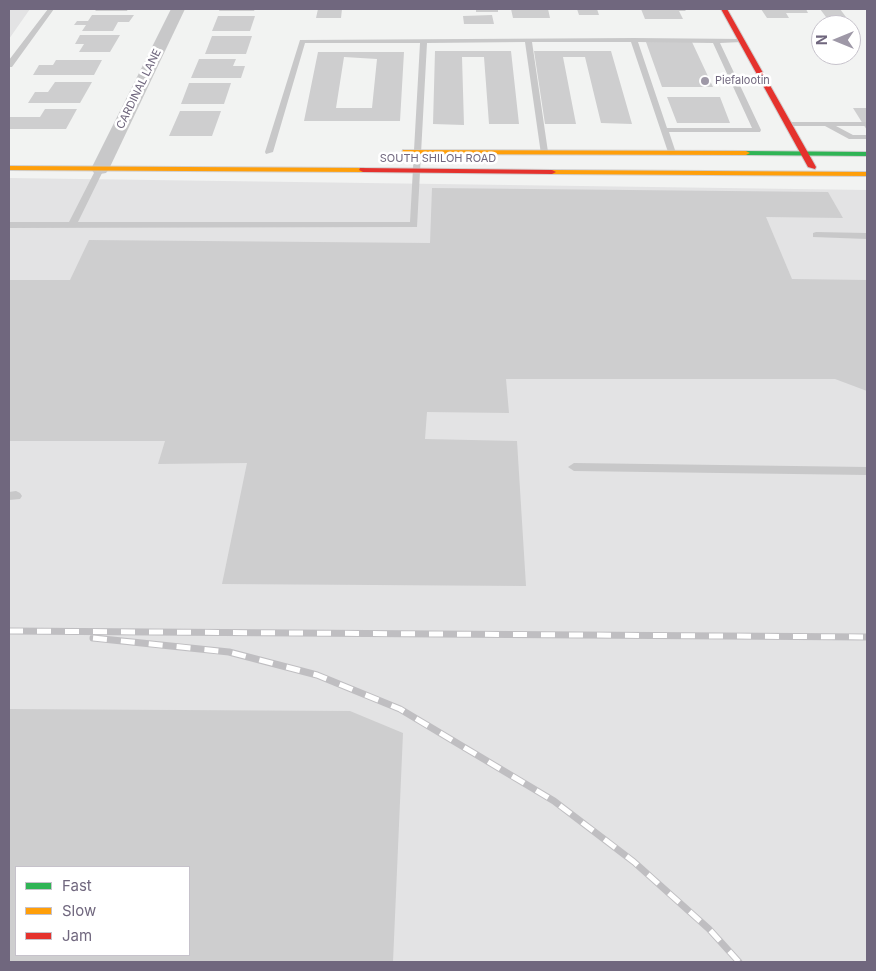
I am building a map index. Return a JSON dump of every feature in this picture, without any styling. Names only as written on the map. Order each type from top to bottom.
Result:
[{"type":"main road","points":[[724,9],[816,174]]},
{"type":"main road","name":"SOUTH SHILOH ROAD","points":[[397,152],[867,154]]},
{"type":"main road","name":"SOUTH SHILOH ROAD","points":[[9,168],[867,174]]},
{"type":"street","name":"CARDINAL LANE","points":[[100,169],[178,9]]},
{"type":"lane","points":[[9,65],[51,9]]},
{"type":"lane","points":[[9,225],[414,225],[424,40]]},
{"type":"lane","points":[[528,40],[544,152]]},
{"type":"lane","points":[[634,40],[672,153]]},
{"type":"lane","points":[[269,152],[302,41],[742,40]]},
{"type":"lane","points":[[664,130],[757,130],[716,41]]},
{"type":"lane","points":[[789,124],[863,124]]},
{"type":"lane","points":[[824,124],[852,137],[867,137]]},
{"type":"lane","points":[[72,225],[100,169]]},
{"type":"lane","points":[[816,236],[867,236]]},
{"type":"lane","points":[[574,467],[867,471]]},
{"type":"shaded area","points":[[9,9],[30,9],[9,39]]},
{"type":"shaded area","points":[[9,178],[867,190],[867,962],[9,962]]},
{"type":"building","points":[[97,9],[128,9],[127,11],[95,11]]},
{"type":"building","points":[[220,9],[255,9],[254,11],[219,11]]},
{"type":"building","points":[[318,9],[342,9],[341,18],[316,18]]},
{"type":"building","points":[[476,9],[498,9],[498,12],[476,12]]},
{"type":"building","points":[[511,9],[548,9],[550,18],[513,18]]},
{"type":"building","points":[[577,9],[597,9],[599,15],[579,15]]},
{"type":"building","points":[[641,9],[684,9],[686,11],[679,11],[683,19],[645,19]]},
{"type":"building","points":[[761,9],[806,9],[808,13],[786,13],[789,18],[767,18]]},
{"type":"building","points":[[820,9],[840,9],[844,15],[824,15]]},
{"type":"building","points":[[92,15],[134,15],[129,22],[118,22],[113,31],[82,31],[86,25],[74,25],[77,21],[88,21]]},
{"type":"building","points":[[492,15],[494,24],[464,24],[463,16]]},
{"type":"building","points":[[218,16],[255,16],[250,31],[212,31]]},
{"type":"building","points":[[80,35],[120,35],[110,52],[79,52],[84,44],[75,44]]},
{"type":"building","points":[[212,36],[252,36],[246,54],[205,54]]},
{"type":"building","points":[[646,42],[692,42],[713,87],[662,87]]},
{"type":"building","points":[[435,51],[511,51],[519,124],[489,124],[484,57],[462,57],[464,125],[433,124]]},
{"type":"building","points":[[534,51],[611,51],[632,124],[601,123],[585,57],[563,57],[576,124],[545,124]]},
{"type":"building","points":[[318,52],[404,52],[400,121],[304,121]],"holes":[[[344,57],[377,59],[372,108],[336,108]]]},
{"type":"building","points":[[199,59],[236,59],[233,66],[245,66],[241,78],[191,78]]},
{"type":"building","points":[[56,60],[102,60],[94,75],[33,75],[39,65],[53,65]]},
{"type":"building","points":[[55,82],[92,82],[80,103],[28,103],[35,92],[48,92]]},
{"type":"building","points":[[189,83],[231,83],[224,104],[181,104]]},
{"type":"building","points":[[667,97],[720,97],[730,123],[677,123]]},
{"type":"building","points":[[853,108],[867,108],[867,130],[863,124]]},
{"type":"building","points":[[45,109],[77,109],[66,129],[9,129],[9,117],[40,117]]},
{"type":"building","points":[[180,111],[221,111],[212,136],[169,136]]},
{"type":"building","points":[[432,188],[828,192],[843,218],[766,217],[792,279],[867,280],[867,391],[835,379],[506,379],[509,413],[427,412],[425,439],[517,441],[526,586],[222,584],[247,463],[158,464],[165,441],[9,441],[9,280],[70,280],[89,240],[430,243]]},
{"type":"building","points":[[9,709],[350,711],[403,733],[393,962],[9,962]]},
{"type":"railway","points":[[9,631],[867,637]]},
{"type":"railway","points":[[93,638],[229,652],[317,675],[400,709],[554,801],[634,862],[709,929],[739,962]]},
{"type":"traffic: fast","points":[[746,153],[867,154]]},
{"type":"traffic: slow","points":[[406,152],[746,153]]},
{"type":"traffic: slow","points":[[9,168],[363,170]]},
{"type":"traffic: slow","points":[[552,172],[867,174]]},
{"type":"traffic: jam","points":[[724,9],[812,167]]},
{"type":"traffic: jam","points":[[363,170],[552,172]]},
{"type":"place","name":"Piefalootin","points":[[705,81]]}]
